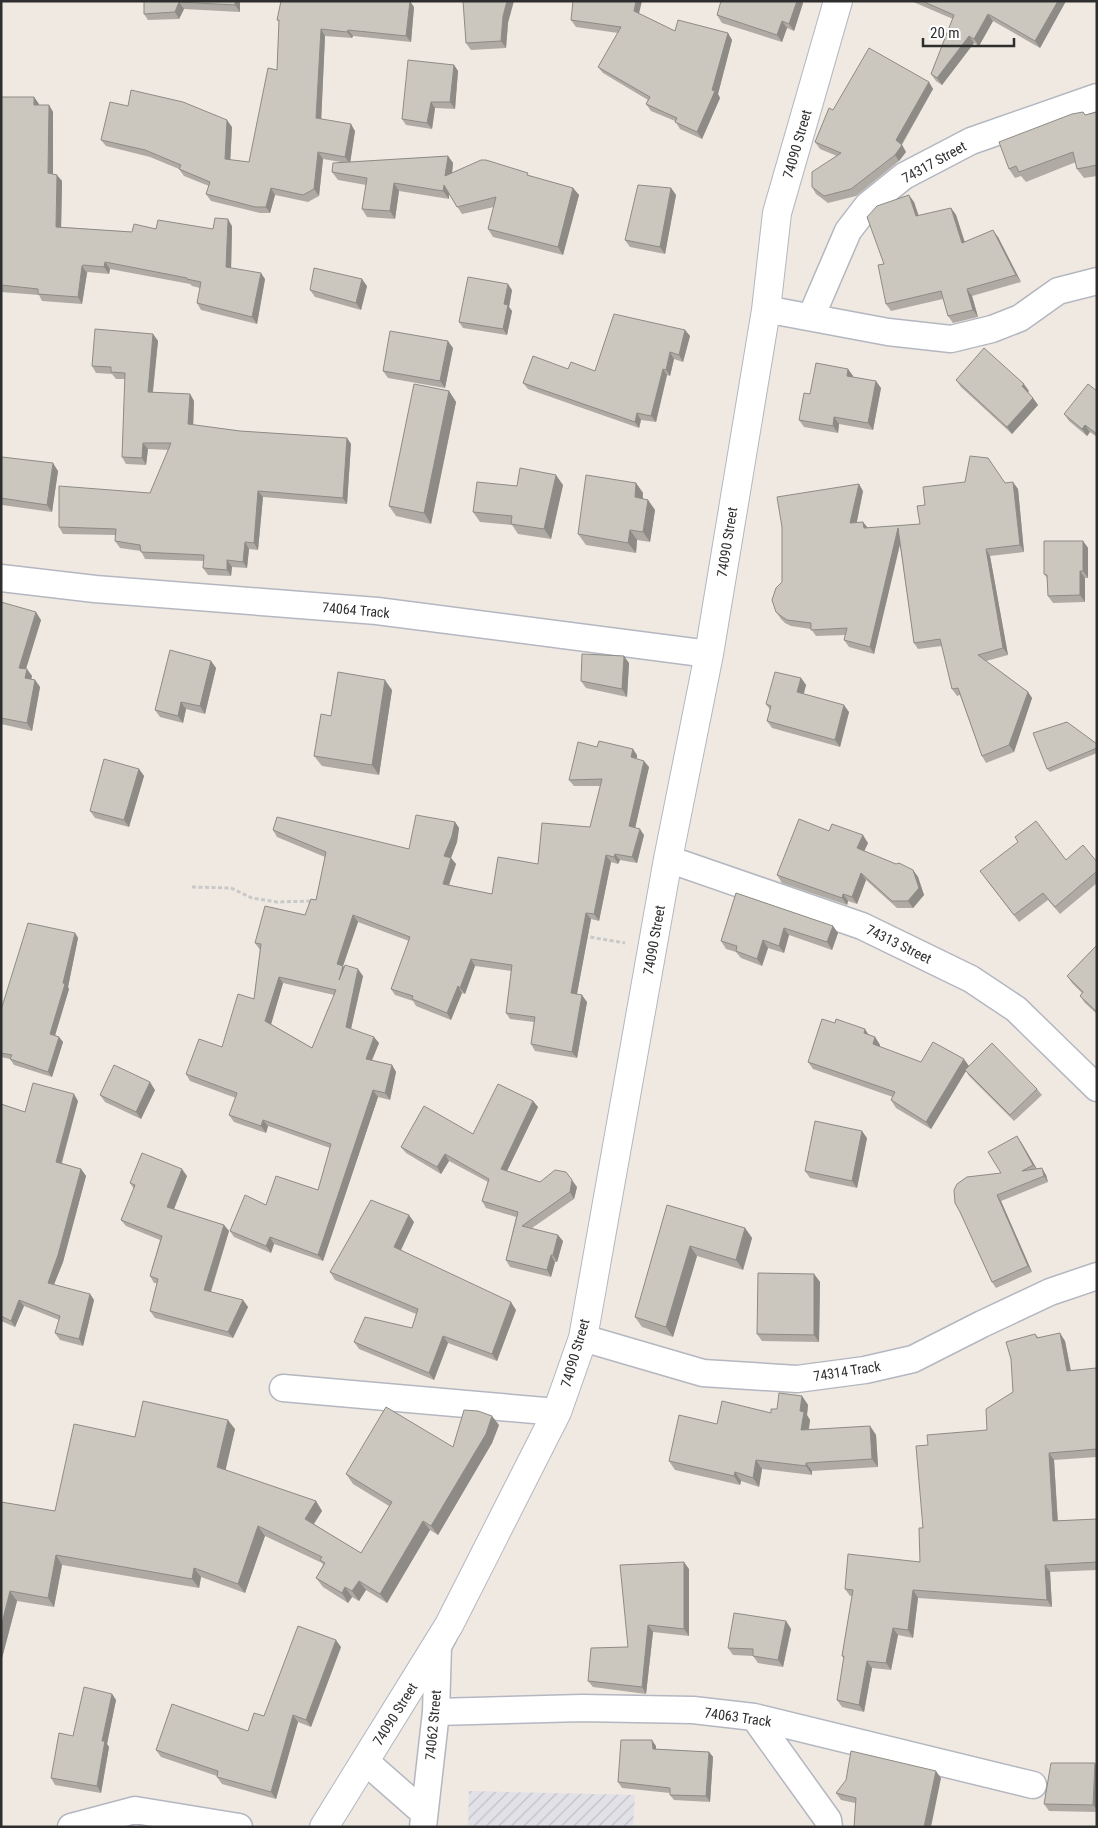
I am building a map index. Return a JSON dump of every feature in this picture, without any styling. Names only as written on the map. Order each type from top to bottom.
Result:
[{"type":"street","name":"74090 Street","points":[[324,1827],[449,1625],[557,1412],[583,1338],[668,859],[709,654],[766,310],[778,213],[838,1]]},
{"type":"street","name":"74317 Street","points":[[811,317],[848,231],[868,205],[904,176],[971,142],[1097,97]]},
{"type":"street","points":[[766,310],[888,332],[951,339],[992,329],[1020,318],[1058,291],[1097,281]]},
{"type":"street","name":"74064 Track","points":[[1,578],[96,589],[377,611],[709,654]]},
{"type":"street","name":"74313 Street","points":[[668,859],[862,926],[971,979],[1016,1009],[1097,1088]]},
{"type":"street","name":"74314 Track","points":[[583,1338],[703,1373],[797,1379],[865,1370],[913,1359],[1050,1292],[1097,1276]]},
{"type":"street","points":[[283,1388],[557,1412]]},
{"type":"street","name":"74062 Street","points":[[423,1820],[436,1712],[438,1646],[449,1625]]},
{"type":"street","name":"74063 Track","points":[[436,1712],[582,1708],[693,1710],[754,1716],[1034,1785]]},
{"type":"street","points":[[754,1716],[828,1820],[829,1827]]},
{"type":"street","points":[[365,1761],[423,1820]]},
{"type":"street","points":[[71,1827],[135,1810],[239,1827]]},
{"type":"path","points":[[192,887],[231,888],[252,898],[277,902],[316,901]]},
{"type":"path","points":[[577,935],[652,948]]},
{"type":"shaded area","points":[[469,1791],[635,1795],[633,1827],[468,1827]]},
{"type":"building","points":[[144,1],[235,1],[235,5],[179,2],[175,12],[144,14]]},
{"type":"building","points":[[281,1],[410,1],[406,36],[321,29],[316,118],[351,124],[345,157],[318,152],[314,189],[303,195],[271,188],[266,207],[255,207],[206,194],[210,182],[179,169],[181,165],[145,150],[101,140],[110,102],[128,106],[131,90],[183,102],[227,120],[225,159],[249,162],[268,68],[277,70],[279,20],[277,20]]},
{"type":"building","points":[[463,1],[507,1],[503,16],[501,41],[466,43]]},
{"type":"building","points":[[573,1],[636,1],[634,11],[675,31],[678,20],[728,33],[712,90],[715,91],[697,132],[675,122],[677,118],[646,104],[650,97],[598,67],[621,27],[571,20]]},
{"type":"building","points":[[721,1],[797,1],[789,24],[782,21],[777,35],[717,15]]},
{"type":"building","points":[[922,1],[1058,1],[1035,41],[988,14],[974,39],[969,36],[937,78],[931,74],[954,15]]},
{"type":"building","points":[[869,48],[929,82],[896,140],[902,145],[895,155],[851,189],[824,196],[812,187],[812,172],[841,153],[815,142],[829,108],[833,110]]},
{"type":"building","points":[[408,60],[454,65],[450,102],[431,102],[427,123],[402,119]]},
{"type":"building","points":[[1,97],[34,97],[34,105],[49,105],[48,173],[57,175],[56,227],[132,232],[134,224],[156,229],[158,220],[213,229],[215,218],[228,219],[226,267],[261,273],[252,317],[197,303],[201,282],[105,262],[104,267],[82,266],[78,297],[38,294],[38,289],[1,285]]},
{"type":"building","points":[[1083,112],[1085,115],[1097,112],[1097,165],[1077,169],[1073,152],[1019,172],[1016,166],[1009,169],[999,142],[1072,114]]},
{"type":"building","points":[[448,156],[445,176],[481,160],[486,160],[528,173],[527,175],[573,188],[558,247],[488,229],[496,197],[457,207],[444,185],[443,191],[394,183],[390,211],[362,209],[367,178],[332,172],[333,163]]},
{"type":"building","points":[[638,185],[671,188],[660,247],[625,240]]},
{"type":"building","points":[[909,195],[916,216],[951,208],[962,243],[993,230],[1016,275],[967,289],[973,310],[948,316],[941,291],[886,304],[878,265],[884,264],[867,217],[877,206]]},
{"type":"building","points":[[314,268],[362,279],[356,303],[310,290]]},
{"type":"building","points":[[468,277],[508,284],[504,304],[508,305],[503,329],[459,322]]},
{"type":"building","points":[[614,314],[685,330],[679,355],[670,352],[666,370],[663,369],[651,416],[637,413],[635,422],[523,383],[533,356],[568,369],[571,362],[595,371]]},
{"type":"building","points":[[95,329],[153,334],[148,392],[190,394],[188,424],[240,431],[347,438],[343,498],[258,491],[254,543],[245,542],[243,562],[227,560],[227,570],[203,568],[204,555],[141,552],[140,545],[115,541],[116,529],[59,527],[59,486],[150,493],[171,443],[143,443],[142,458],[122,457],[125,373],[111,372],[111,367],[92,366]]},
{"type":"building","points":[[390,331],[448,341],[440,381],[383,371]]},
{"type":"building","points":[[984,348],[1024,384],[1022,386],[1033,398],[1007,427],[956,380]]},
{"type":"building","points":[[816,363],[848,369],[847,376],[876,381],[868,423],[834,417],[833,426],[799,420],[804,393],[810,394]]},
{"type":"building","points":[[414,384],[449,391],[424,513],[389,506]]},
{"type":"building","points":[[1088,384],[1097,391],[1097,434],[1085,425],[1082,429],[1064,414]]},
{"type":"building","points":[[970,456],[988,458],[1005,483],[1013,482],[1020,545],[986,549],[1003,648],[978,655],[1028,692],[1009,745],[982,756],[958,688],[952,689],[940,639],[914,643],[898,528],[870,647],[844,640],[847,628],[811,630],[811,623],[787,620],[776,612],[772,600],[776,588],[782,582],[782,527],[777,497],[859,484],[850,523],[863,522],[864,528],[920,524],[917,506],[925,505],[923,487],[965,482]]},
{"type":"building","points":[[2,457],[53,463],[47,505],[1,498]]},
{"type":"building","points":[[520,468],[556,475],[544,529],[511,524],[512,516],[473,512],[477,482],[517,486]]},
{"type":"building","points":[[586,475],[636,483],[635,497],[648,500],[643,532],[630,530],[628,543],[578,534]]},
{"type":"building","points":[[1044,541],[1083,541],[1083,571],[1080,571],[1080,595],[1048,596],[1047,575],[1044,574]]},
{"type":"building","points":[[1,602],[36,612],[19,668],[27,669],[25,678],[35,680],[27,723],[1,718]]},
{"type":"building","points":[[170,650],[211,661],[200,706],[181,702],[178,716],[155,710]]},
{"type":"building","points":[[582,654],[624,656],[622,689],[581,681]]},
{"type":"building","points":[[338,672],[385,680],[372,765],[314,756],[321,714],[331,716]]},
{"type":"building","points":[[775,672],[801,678],[797,692],[844,705],[835,740],[767,721],[771,706],[766,704]]},
{"type":"building","points":[[1067,722],[1097,744],[1097,748],[1047,769],[1033,733]]},
{"type":"building","points":[[599,741],[633,749],[631,757],[644,761],[629,826],[640,829],[632,857],[615,854],[614,857],[606,855],[594,914],[586,913],[571,993],[582,995],[572,1052],[531,1044],[535,1017],[506,1013],[512,965],[471,959],[460,988],[458,986],[447,1013],[412,999],[413,996],[391,989],[410,937],[353,915],[337,964],[343,966],[339,980],[345,965],[358,969],[346,1027],[374,1037],[366,1059],[392,1065],[385,1093],[373,1090],[318,1255],[270,1237],[266,1246],[230,1231],[245,1195],[266,1205],[276,1176],[318,1190],[331,1144],[263,1120],[261,1126],[229,1115],[237,1093],[186,1074],[199,1039],[222,1047],[238,994],[254,999],[261,944],[255,943],[265,906],[305,915],[311,899],[316,900],[326,852],[273,830],[277,817],[409,849],[416,815],[455,822],[444,856],[451,858],[443,884],[492,894],[498,857],[538,864],[542,823],[590,827],[602,779],[569,780],[578,742],[597,747]],"holes":[[[279,977],[336,990],[312,1048],[265,1021]]]},
{"type":"building","points":[[104,759],[139,769],[124,820],[90,811]]},
{"type":"building","points":[[799,819],[829,831],[832,824],[863,835],[857,848],[913,870],[919,888],[908,901],[892,901],[861,873],[852,897],[843,894],[842,898],[777,875]]},
{"type":"building","points":[[1036,821],[1066,860],[1083,845],[1097,862],[1097,871],[1055,907],[1043,893],[1014,915],[980,871],[1018,842],[1015,837]]},
{"type":"building","points":[[736,893],[833,926],[827,942],[784,928],[779,946],[763,940],[757,959],[736,951],[737,946],[721,941]]},
{"type":"building","points":[[28,923],[75,933],[63,983],[65,984],[50,1034],[59,1037],[48,1072],[10,1059],[12,1055],[1,1053],[1,1010]]},
{"type":"building","points":[[1097,945],[1097,1012],[1080,996],[1083,992],[1067,976]]},
{"type":"building","points":[[822,1019],[835,1023],[836,1019],[865,1029],[864,1033],[875,1037],[873,1044],[921,1062],[933,1042],[964,1059],[926,1122],[891,1100],[895,1092],[808,1062]]},
{"type":"building","points":[[992,1043],[1037,1089],[1010,1115],[965,1070]]},
{"type":"building","points":[[114,1065],[150,1082],[136,1112],[100,1095]]},
{"type":"building","points":[[33,1083],[74,1094],[56,1162],[81,1169],[58,1255],[48,1283],[90,1294],[79,1339],[55,1333],[60,1316],[19,1300],[11,1321],[1,1316],[1,1104],[25,1112]]},
{"type":"building","points":[[498,1084],[533,1101],[501,1169],[540,1182],[555,1170],[566,1172],[572,1180],[570,1192],[522,1226],[558,1235],[547,1270],[506,1260],[518,1212],[482,1201],[489,1179],[445,1154],[437,1167],[401,1147],[424,1106],[473,1134]]},
{"type":"building","points":[[815,1121],[862,1131],[852,1181],[805,1171]]},
{"type":"building","points":[[1017,1136],[1033,1165],[1022,1171],[1042,1168],[1044,1176],[997,1195],[1028,1266],[992,1282],[955,1203],[954,1190],[957,1184],[967,1177],[1001,1173],[988,1152]]},
{"type":"building","points":[[142,1153],[182,1169],[167,1207],[224,1225],[204,1290],[243,1300],[228,1332],[150,1311],[158,1279],[150,1276],[162,1236],[121,1220],[135,1185],[130,1183]]},
{"type":"building","points":[[371,1200],[409,1215],[394,1247],[511,1302],[492,1354],[443,1336],[429,1373],[354,1342],[365,1317],[412,1328],[418,1309],[330,1272]]},
{"type":"building","points":[[667,1205],[745,1228],[736,1260],[690,1246],[666,1327],[635,1317]]},
{"type":"building","points":[[758,1273],[814,1274],[814,1335],[757,1334]]},
{"type":"building","points":[[1060,1333],[1067,1371],[1096,1368],[1097,1449],[1049,1453],[1053,1521],[1097,1519],[1097,1562],[1045,1565],[1047,1600],[913,1590],[908,1630],[893,1628],[886,1663],[867,1661],[859,1705],[837,1700],[853,1590],[845,1589],[848,1554],[920,1562],[919,1528],[923,1528],[916,1446],[928,1445],[927,1435],[987,1430],[986,1409],[1013,1392],[1011,1359],[1006,1342],[1035,1334],[1037,1338]]},
{"type":"building","points":[[779,1393],[802,1396],[800,1411],[804,1412],[801,1430],[870,1426],[872,1459],[806,1463],[806,1466],[756,1460],[753,1478],[735,1472],[734,1476],[669,1461],[679,1415],[717,1424],[722,1401],[771,1413],[771,1409],[777,1409]]},
{"type":"building","points":[[143,1401],[228,1420],[217,1467],[316,1501],[305,1519],[361,1553],[392,1502],[346,1474],[386,1407],[453,1447],[464,1410],[478,1411],[492,1416],[486,1434],[431,1526],[423,1521],[380,1594],[359,1581],[352,1591],[345,1587],[342,1593],[316,1578],[325,1563],[320,1560],[322,1557],[258,1526],[238,1584],[194,1568],[192,1579],[56,1555],[48,1598],[10,1591],[1,1627],[1,1502],[55,1511],[74,1424],[135,1437]]},
{"type":"building","points":[[684,1562],[684,1629],[648,1625],[642,1687],[588,1681],[591,1648],[628,1647],[620,1565]]},
{"type":"building","points":[[734,1613],[786,1621],[778,1660],[753,1656],[753,1649],[728,1648]]},
{"type":"building","points":[[298,1626],[336,1640],[306,1720],[293,1715],[271,1792],[217,1777],[218,1771],[156,1750],[172,1704],[248,1731],[254,1713],[264,1716]]},
{"type":"building","points":[[84,1687],[112,1694],[102,1741],[105,1741],[97,1786],[51,1778],[59,1733],[73,1736]]},
{"type":"building","points":[[621,1740],[652,1740],[653,1749],[709,1752],[706,1796],[670,1795],[670,1788],[618,1782]]},
{"type":"building","points":[[851,1751],[936,1771],[924,1827],[854,1827],[856,1798],[836,1793],[846,1780]]},
{"type":"building","points":[[1051,1763],[1095,1763],[1093,1805],[1044,1804]]}]
